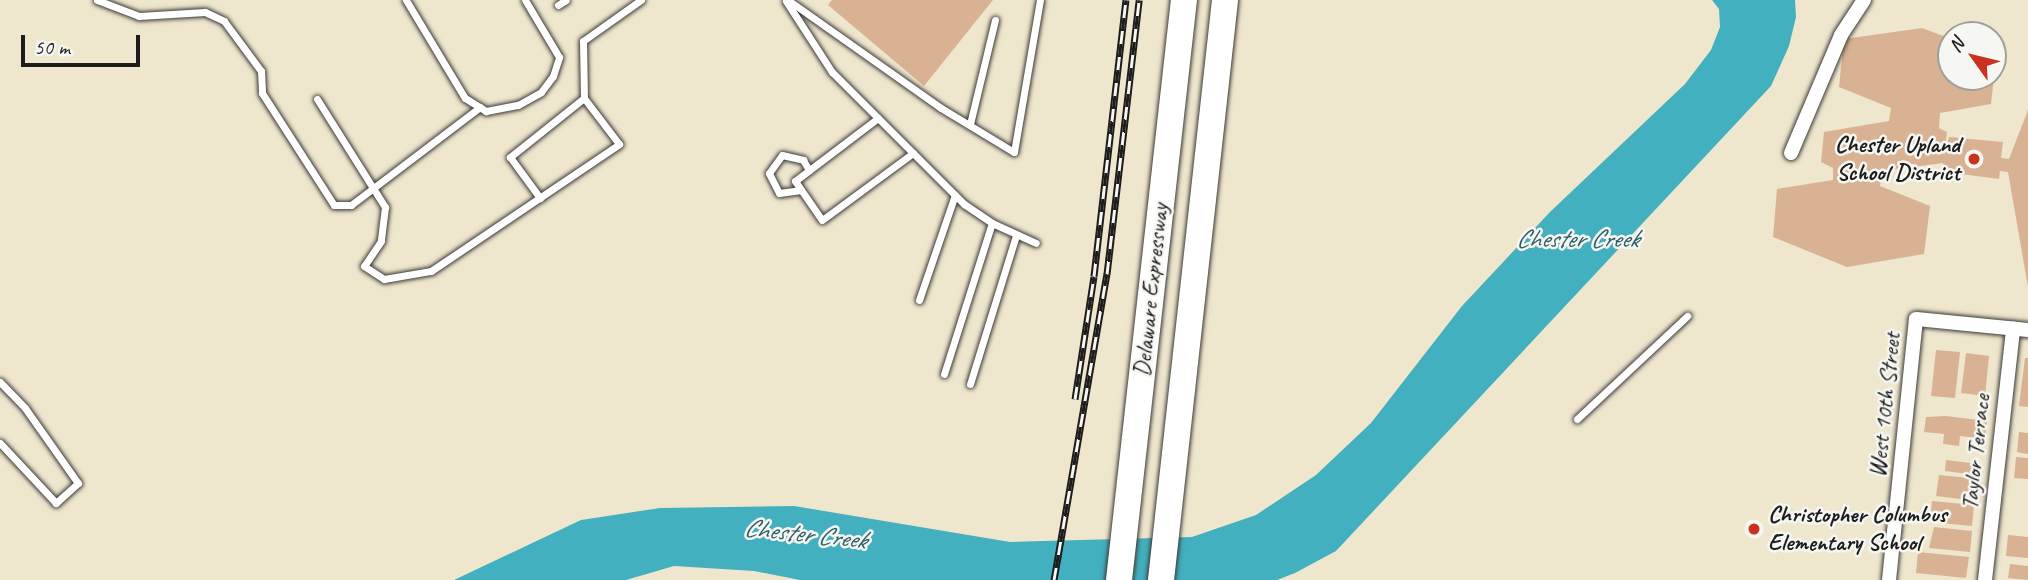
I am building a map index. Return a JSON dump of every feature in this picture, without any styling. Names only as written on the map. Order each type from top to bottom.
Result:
[{"type":"highway","name":"Delaware Expressway","points":[[1119,580],[1184,0]]},
{"type":"highway","name":"Delaware Expressway","points":[[1161,580],[1225,0]]},
{"type":"street","points":[[1791,153],[1841,35],[1864,0]]},
{"type":"street","name":"West 10th Street","points":[[1889,580],[1916,319],[2013,329]]},
{"type":"street","points":[[2013,329],[2028,330]]},
{"type":"street","name":"Taylor Terrace","points":[[1985,580],[2013,329]]},
{"type":"lane","points":[[97,0],[139,16],[205,12],[224,21],[261,71],[262,93],[334,205],[351,205],[480,107]]},
{"type":"lane","points":[[406,0],[465,97],[486,111],[518,105],[541,92],[553,76],[559,57],[525,0]]},
{"type":"lane","points":[[558,5],[566,0]]},
{"type":"lane","points":[[317,99],[385,207],[386,225],[364,266],[384,279],[432,271],[619,144],[584,98],[583,41],[641,0]]},
{"type":"lane","points":[[786,0],[832,72],[956,195],[992,223],[1036,243]]},
{"type":"lane","points":[[786,0],[1014,152],[1041,0]]},
{"type":"lane","points":[[970,124],[995,20]]},
{"type":"lane","points":[[540,198],[510,157],[584,98]]},
{"type":"lane","points":[[878,118],[795,181],[822,220],[913,153]]},
{"type":"lane","points":[[802,191],[779,192],[769,173],[782,155],[803,160],[809,170]]},
{"type":"lane","points":[[919,300],[956,195]]},
{"type":"lane","points":[[943,374],[992,223]]},
{"type":"lane","points":[[970,384],[1016,235]]},
{"type":"lane","points":[[1577,419],[1686,316]]},
{"type":"lane","points":[[0,383],[25,408],[78,483],[56,503],[0,443]]},
{"type":"water","name":"Chester Creek","points":[[1712,0],[1795,0],[1796,17],[1789,46],[1771,86],[1336,551],[1295,573],[1277,580],[800,580],[754,571],[674,566],[626,580],[454,580],[581,520],[660,508],[794,506],[1010,542],[1192,537],[1256,515],[1316,475],[1371,423],[1462,306],[1550,212],[1685,84],[1711,50],[1720,27],[1719,9]]},
{"type":"building","points":[[832,0],[993,0],[924,86],[828,5]]},
{"type":"building","points":[[1922,28],[1937,34],[1937,91],[1992,91],[1991,104],[1940,113],[1939,128],[1947,132],[1944,156],[1949,137],[2003,142],[2001,158],[2009,159],[2028,110],[2028,287],[2008,172],[2000,171],[1999,179],[1946,172],[1943,163],[1883,171],[1880,186],[1930,206],[1924,254],[1847,267],[1773,237],[1777,189],[1833,180],[1833,168],[1821,162],[1824,132],[1889,121],[1891,108],[1839,87],[1844,39]]},
{"type":"building","points":[[1936,350],[1960,352],[1955,398],[1931,396]]},
{"type":"building","points":[[1966,353],[1989,356],[1985,396],[1961,393]]},
{"type":"building","points":[[2025,358],[2028,358],[2028,407],[2019,406]]},
{"type":"building","points":[[1946,416],[1987,421],[1985,439],[1960,436],[1959,446],[1943,444],[1944,434],[1924,432],[1926,417]]},
{"type":"building","points":[[2019,432],[2028,433],[2028,454],[2017,452]]},
{"type":"building","points":[[2016,457],[2028,458],[2028,479],[2014,478]]},
{"type":"building","points":[[1946,460],[1979,464],[1977,475],[1945,471]]},
{"type":"building","points":[[1939,475],[1978,479],[1976,501],[1936,496]]},
{"type":"building","points":[[1932,501],[1974,505],[1972,526],[1940,523],[1931,511]]},
{"type":"building","points":[[1934,527],[1972,531],[1970,552],[1929,548]]},
{"type":"building","points":[[2008,535],[2028,537],[2028,558],[2006,556]]},
{"type":"building","points":[[1918,552],[1969,557],[1966,578],[1916,573]]},
{"type":"building","points":[[2010,564],[2028,566],[2028,580],[2008,578]]},
{"type":"railway","points":[[1075,399],[1094,276],[1126,0]]},
{"type":"railway","points":[[1054,580],[1107,274],[1139,0]]},
{"type":"place","name":"Chester Upland School District","points":[[1974,159]]},
{"type":"place","name":"Christopher Columbus Elementary School","points":[[1754,529]]}]
